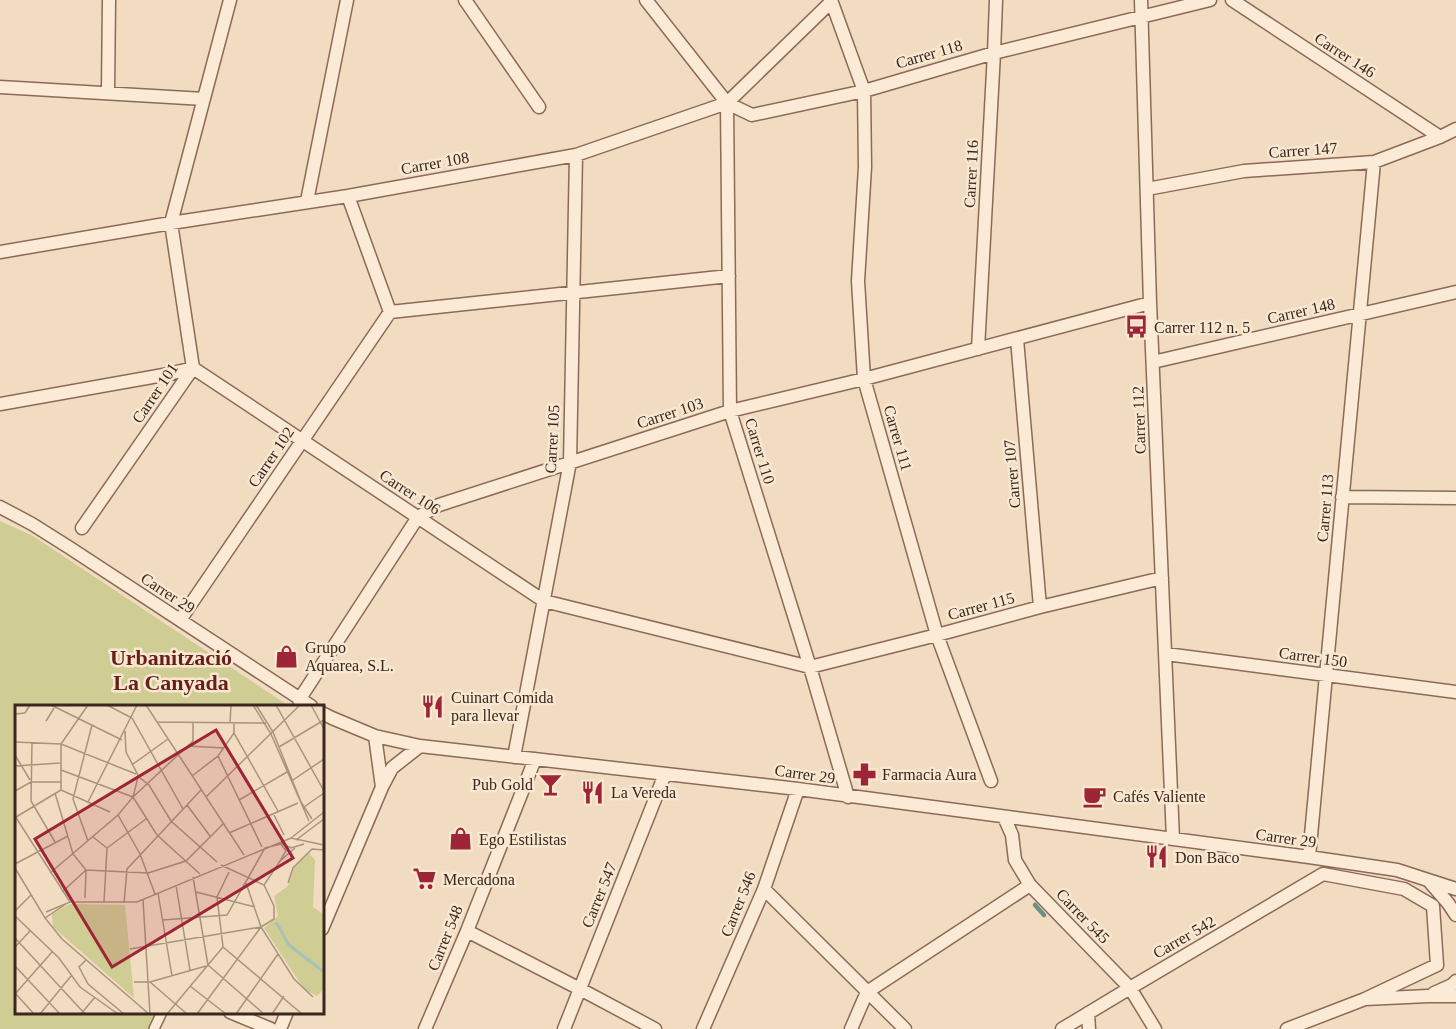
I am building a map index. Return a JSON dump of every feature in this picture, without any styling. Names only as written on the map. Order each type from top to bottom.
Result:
[{"type":"street","points":[[108,92],[109,0]]},
{"type":"street","points":[[171,223],[230,0]]},
{"type":"street","points":[[307,201],[347,0]]},
{"type":"street","points":[[465,0],[539,107]]},
{"type":"street","points":[[646,0],[727,103]]},
{"type":"street","name":"Carrer 116","points":[[978,349],[996,0]]},
{"type":"street","name":"Carrer 112","points":[[1141,0],[1150,303],[1173,839]]},
{"type":"street","name":"Carrer 118","points":[[727,103],[752,115],[864,91],[994,53],[1210,0]]},
{"type":"street","name":"Carrer 146","points":[[1232,0],[1440,137]]},
{"type":"street","name":"Carrer 108","points":[[0,252],[348,196],[576,154],[727,103],[831,1]]},
{"type":"street","name":"Carrer 111","points":[[831,1],[864,91],[865,167],[858,281],[864,379],[938,635],[991,781]]},
{"type":"street","points":[[0,87],[204,99]]},
{"type":"street","name":"Carrer 110","points":[[727,103],[730,411],[848,797]]},
{"type":"street","name":"Carrer 147","points":[[1147,189],[1244,171],[1374,162],[1456,129]]},
{"type":"street","name":"Carrer 105","points":[[514,757],[570,462],[576,154]]},
{"type":"street","name":"Carrer 113","points":[[1309,857],[1374,162]]},
{"type":"street","points":[[348,196],[390,312],[729,276]]},
{"type":"street","name":"Carrer 101","points":[[82,528],[193,368],[171,223]]},
{"type":"street","name":"Carrer 148","points":[[1153,363],[1456,292]]},
{"type":"street","name":"Carrer 103","points":[[304,704],[418,517],[439,505],[730,411],[864,379],[1150,303]]},
{"type":"street","name":"Carrer 102","points":[[180,620],[390,312]]},
{"type":"street","name":"Carrer 107","points":[[1017,339],[1040,607]]},
{"type":"street","points":[[0,404],[193,368]]},
{"type":"street","name":"Carrer 106","points":[[193,368],[544,601],[810,667]]},
{"type":"street","points":[[1342,497],[1456,498]]},
{"type":"street","name":"Carrer 29","points":[[1,508],[42,530],[304,704]]},
{"type":"street","name":"Carrer 115","points":[[810,667],[1162,578]]},
{"type":"street","name":"Carrer 150","points":[[1166,654],[1456,692]]},
{"type":"street","name":"Carrer 29","points":[[324,714],[375,736],[420,746],[798,789],[1309,857],[1397,870],[1456,889]]},
{"type":"street","points":[[375,736],[382,788]]},
{"type":"street","points":[[324,924],[392,768],[420,746]]},
{"type":"street","name":"Carrer 548","points":[[425,1029],[467,931],[534,759]]},
{"type":"street","name":"Carrer 547","points":[[564,1029],[665,774]]},
{"type":"street","name":"Carrer 546","points":[[703,1029],[764,888],[798,789]]},
{"type":"street","name":"Carrer 545","points":[[1004,817],[1012,836],[1015,860],[1030,885],[1130,988],[1155,1029]]},
{"type":"street","name":"Carrer 29","points":[[1323,874],[1404,889],[1433,906],[1437,965],[1365,999]]},
{"type":"street","name":"Carrer 542","points":[[1062,1029],[1323,874]]},
{"type":"street","points":[[1428,880],[1456,915]]},
{"type":"street","points":[[851,1029],[867,992],[1030,885]]},
{"type":"street","points":[[764,888],[905,1029]]},
{"type":"street","points":[[467,931],[655,1029]]},
{"type":"street","points":[[1428,996],[1456,981]]},
{"type":"street","points":[[1287,1029],[1365,999],[1456,996]]},
{"type":"street","points":[[1088,1013],[1089,1029]]},
{"type":"street","points":[[154,1029],[161,1014]]},
{"type":"street","points":[[235,1014],[270,1029]]},
{"type":"street","points":[[280,1029],[286,1014]]},
{"type":"shaded area","points":[[0,521],[33,536],[287,705],[15,705],[15,1014],[158,1014],[151,1029],[0,1029]]},
{"type":"waterway","points":[[1035,905],[1044,915]]},
{"type":"place","name":"Carrer 112 n. 5","points":[[1136,327]]},
{"type":"place","name":"Grupo Aquarea, S.L.","points":[[287,656]]},
{"type":"place","name":"Cuinart Comida para llevar","points":[[433,706]]},
{"type":"place","name":"Farmacia Aura","points":[[864,774]]},
{"type":"place","name":"Pub Gold","points":[[551,784]]},
{"type":"place","name":"La Vereda","points":[[593,792]]},
{"type":"place","name":"Cafés Valiente","points":[[1095,796]]},
{"type":"place","name":"Ego Estilistas","points":[[461,839]]},
{"type":"place","name":"Don Baco","points":[[1157,857]]},
{"type":"place","name":"Mercadona","points":[[425,879]]},
{"type":"district","name":"Urbanització La Canyada","points":[[171,670]]}]
